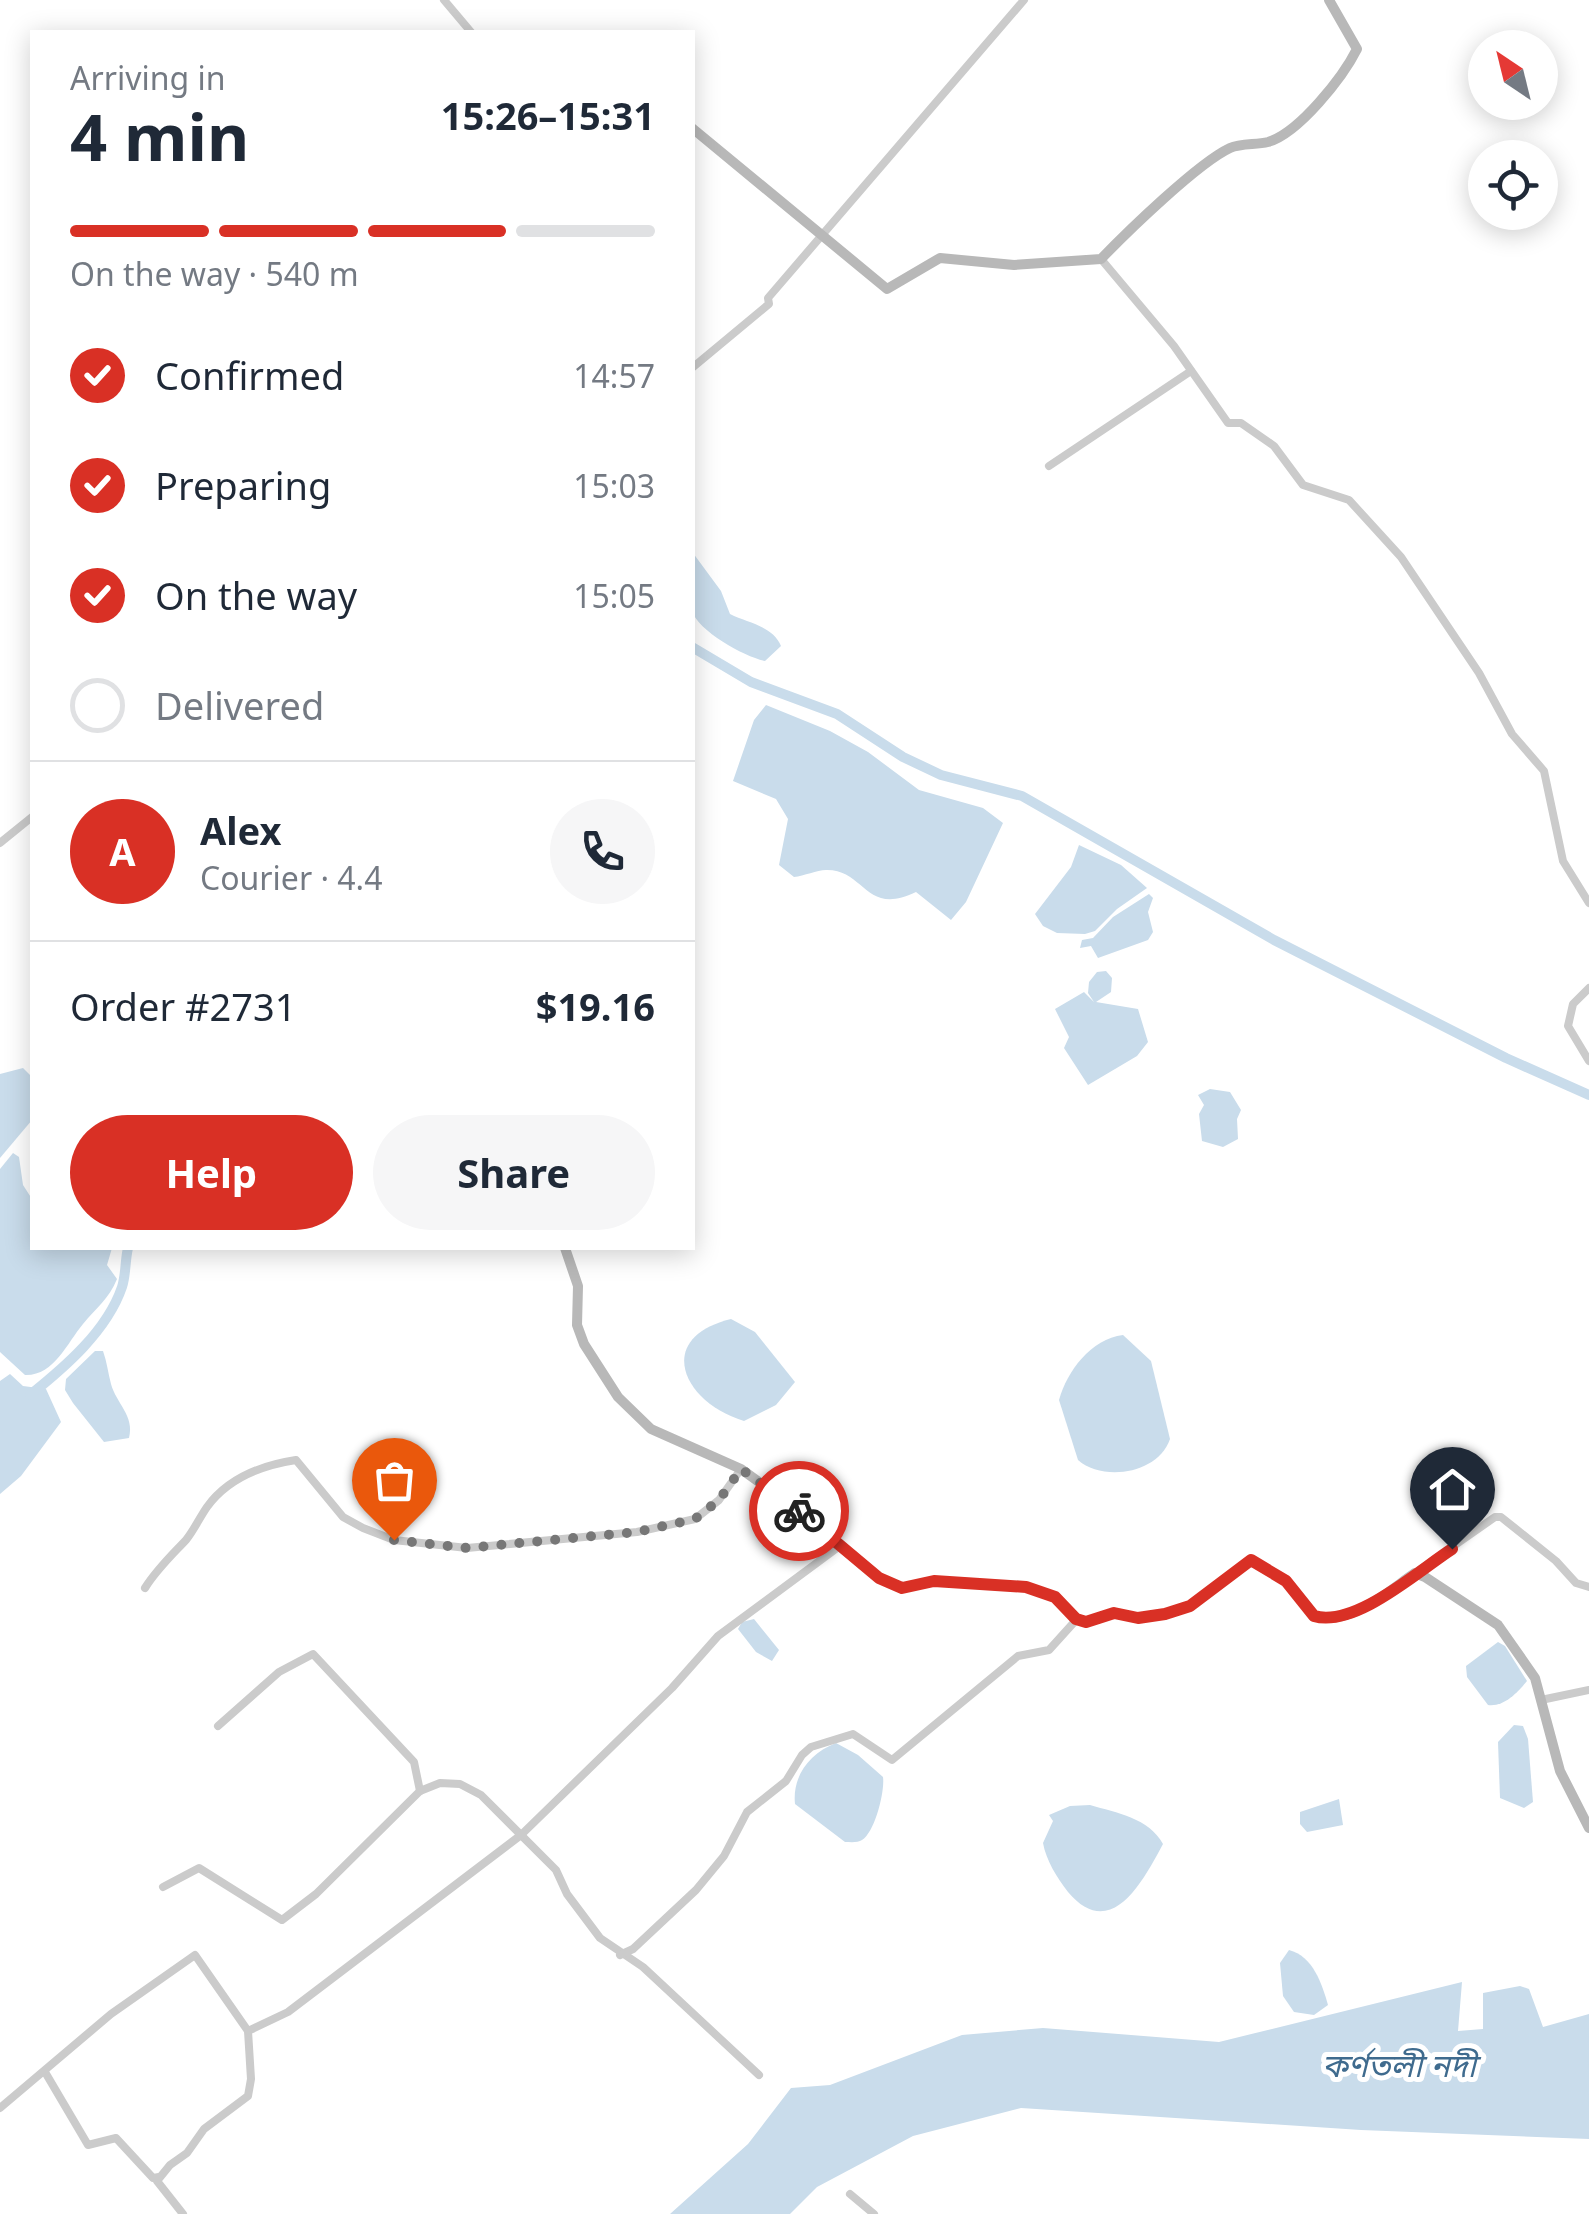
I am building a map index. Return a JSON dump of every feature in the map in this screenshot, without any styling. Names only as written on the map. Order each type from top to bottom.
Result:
[{"type":"street","points":[[444,0],[469,30]]},
{"type":"street","points":[[695,365],[768,304],[768,298],[1024,0]]},
{"type":"street","points":[[695,131],[887,289],[940,258],[1014,265],[1101,259],[1128,231],[1231,148],[1271,142],[1291,130],[1342,73],[1358,49],[1329,0]]},
{"type":"street","points":[[1101,259],[1228,423],[1240,423],[1274,446],[1303,485],[1349,500],[1401,557],[1479,672],[1512,734],[1544,771],[1563,861],[1589,903]]},
{"type":"street","points":[[1049,466],[1191,371]]},
{"type":"street","points":[[0,844],[30,818]]},
{"type":"street","points":[[1589,988],[1573,1004],[1568,1026],[1589,1062]]},
{"type":"street","points":[[565,1250],[578,1286],[578,1324],[584,1344],[618,1397],[651,1429],[741,1469],[879,1578],[902,1588],[934,1581],[1026,1587],[1055,1597],[1076,1619],[1086,1622],[1114,1613],[1138,1618],[1190,1606],[1251,1560],[1286,1581],[1314,1616],[1324,1618],[1368,1606],[1494,1517],[1501,1517],[1556,1561],[1576,1583],[1589,1587]]},
{"type":"street","points":[[144,1588],[187,1538],[210,1502],[266,1465],[296,1460],[343,1517],[363,1528],[394,1540],[467,1548],[637,1532],[695,1519],[719,1500],[741,1469]]},
{"type":"street","points":[[248,2030],[288,2012],[522,1835],[672,1688],[718,1636],[841,1546]]},
{"type":"street","points":[[1416,1573],[1498,1626],[1535,1678],[1560,1771],[1589,1828]]},
{"type":"street","points":[[620,1955],[632,1949],[696,1890],[724,1856],[747,1812],[786,1782],[811,1747],[853,1734],[892,1760],[990,1675],[1018,1656],[1050,1650],[1076,1619]]},
{"type":"street","points":[[218,1726],[279,1672],[313,1654],[414,1762],[420,1791]]},
{"type":"street","points":[[1541,1700],[1589,1690]]},
{"type":"street","points":[[163,1887],[199,1868],[282,1920],[306,1903],[420,1791],[440,1783],[460,1784],[481,1795],[556,1870],[580,1913],[620,1955],[643,1967],[759,2075]]},
{"type":"street","points":[[0,2108],[111,2014],[195,1955],[248,2030],[248,2096],[204,2128],[187,2153],[159,2177],[153,2178],[116,2138],[88,2145],[45,2072]]},
{"type":"street","points":[[159,2177],[160,2188],[183,2214]]},
{"type":"street","points":[[850,2194],[874,2214]]},
{"type":"water","points":[[695,556],[721,591],[730,614],[766,629],[781,646],[765,661],[723,642],[696,619]]},
{"type":"water","points":[[766,705],[830,731],[868,752],[919,790],[983,808],[1003,823],[966,902],[951,920],[916,892],[886,899],[839,872],[822,870],[794,877],[779,865],[788,819],[776,799],[733,781],[754,720]]},
{"type":"water","points":[[1079,845],[1121,865],[1147,888],[1095,931],[1057,933],[1043,926],[1035,914],[1071,867]]},
{"type":"water","points":[[1149,894],[1153,898],[1148,912],[1153,932],[1148,940],[1098,958],[1091,946],[1080,948],[1082,940],[1093,938],[1113,917]]},
{"type":"water","points":[[1106,971],[1112,978],[1111,992],[1096,1002],[1138,1009],[1148,1042],[1137,1056],[1088,1085],[1064,1048],[1069,1037],[1055,1009],[1084,992],[1094,1002],[1088,993],[1089,982],[1097,972]]},
{"type":"water","points":[[23,1068],[30,1075],[30,1122],[0,1158],[0,1074]]},
{"type":"water","points":[[1210,1089],[1230,1092],[1241,1110],[1237,1119],[1238,1139],[1223,1147],[1202,1141],[1199,1114],[1204,1105],[1198,1095]]},
{"type":"water","points":[[13,1153],[19,1157],[23,1185],[30,1196],[30,1250],[111,1250],[107,1265],[117,1279],[65,1349],[52,1364],[35,1374],[25,1375],[0,1352],[0,1169]]},
{"type":"water","points":[[731,1319],[755,1332],[795,1382],[776,1405],[744,1421],[705,1400],[685,1370],[685,1355],[692,1340],[707,1328]]},
{"type":"water","points":[[1123,1335],[1151,1361],[1170,1439],[1164,1451],[1142,1467],[1101,1471],[1078,1460],[1059,1400],[1082,1358],[1101,1343]]},
{"type":"water","points":[[95,1351],[103,1351],[113,1391],[129,1423],[129,1438],[104,1442],[65,1390],[66,1379]]},
{"type":"water","points":[[10,1374],[23,1386],[46,1389],[61,1422],[21,1476],[0,1494],[0,1381]]},
{"type":"water","points":[[754,1619],[779,1650],[772,1661],[756,1652],[738,1629],[742,1622]]},
{"type":"water","points":[[1498,1642],[1505,1646],[1527,1681],[1505,1701],[1488,1705],[1467,1677],[1466,1666]]},
{"type":"water","points":[[1514,1725],[1523,1726],[1528,1739],[1533,1802],[1524,1808],[1500,1798],[1498,1742]]},
{"type":"water","points":[[836,1743],[858,1755],[883,1777],[875,1820],[867,1836],[858,1842],[845,1842],[795,1804],[796,1784],[805,1767],[818,1753]]},
{"type":"water","points":[[1339,1799],[1343,1825],[1307,1832],[1300,1824],[1300,1812]]},
{"type":"water","points":[[1090,1805],[1141,1822],[1163,1844],[1124,1901],[1112,1909],[1098,1911],[1084,1906],[1068,1892],[1052,1869],[1043,1843],[1053,1821],[1049,1815],[1070,1806]]},
{"type":"water","points":[[1289,1950],[1304,1958],[1323,1988],[1328,2005],[1314,2015],[1294,2012],[1283,1996],[1280,1963]]},
{"type":"water","name":"কর্ণতলী নদী","points":[[1462,1982],[1458,2031],[1483,2029],[1483,1993],[1520,1986],[1529,1989],[1543,2027],[1589,2014],[1589,2139],[1361,2130],[1021,2108],[913,2136],[817,2187],[790,2214],[670,2214],[748,2144],[791,2088],[830,2085],[962,2035],[1043,2028],[1219,2042]]},
{"type":"waterway","points":[[695,649],[751,682],[837,714],[903,757],[941,775],[1022,796],[1274,940],[1506,1058],[1589,1095]]},
{"type":"waterway","points":[[30,1395],[96,1333],[122,1287],[128,1250]]},
{"type":"way so far","points":[[394,1540],[467,1548],[637,1532],[695,1519],[719,1500],[741,1469],[799,1511]]},
{"type":"route","points":[[799,1511],[879,1578],[902,1588],[934,1581],[1026,1587],[1055,1597],[1076,1619],[1086,1622],[1114,1613],[1138,1618],[1190,1606],[1251,1560],[1286,1581],[1314,1616],[1334,1618],[1368,1606],[1452,1549]]}]
